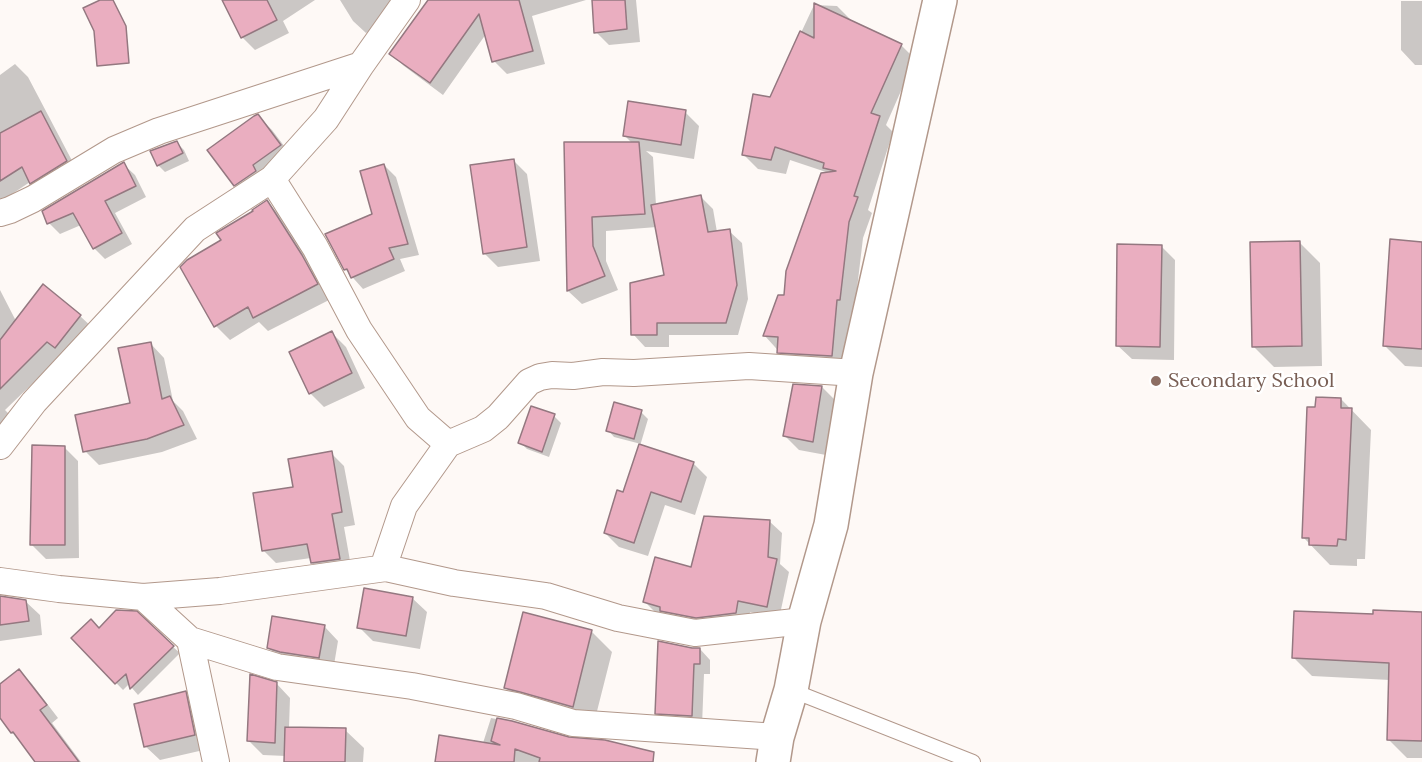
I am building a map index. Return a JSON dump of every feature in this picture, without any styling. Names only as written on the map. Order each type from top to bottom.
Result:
[{"type":"main road","points":[[775,750],[791,690],[804,621],[831,525],[856,373],[940,0]]},
{"type":"street","points":[[0,446],[34,402],[195,230],[272,180],[326,119],[407,0]]},
{"type":"street","points":[[0,213],[33,199],[114,150],[159,131],[361,65]]},
{"type":"street","points":[[272,180],[315,247],[359,330],[418,418],[448,444]]},
{"type":"street","points":[[383,568],[404,506],[448,444],[483,429],[498,417],[529,382],[540,377],[749,366],[856,373]]},
{"type":"street","points":[[0,581],[143,597],[220,591],[383,568],[454,583],[546,596],[618,618],[696,633],[804,621]]},
{"type":"street","points":[[143,597],[190,640],[278,667],[412,686],[516,706],[573,723],[775,750]]},
{"type":"street","points":[[190,640],[216,762]]},
{"type":"lane","points":[[791,690],[973,762]]},
{"type":"building","points":[[100,0],[113,0],[126,26],[129,63],[97,66],[94,31],[83,8]]},
{"type":"building","points":[[222,0],[267,0],[277,20],[241,38]]},
{"type":"building","points":[[428,0],[519,0],[533,51],[492,62],[479,14],[430,83],[389,54]]},
{"type":"building","points":[[592,0],[625,0],[627,29],[594,33]]},
{"type":"building","points":[[814,3],[902,44],[871,113],[880,116],[854,196],[858,197],[849,222],[840,300],[837,300],[832,356],[777,353],[778,337],[763,336],[778,295],[784,295],[786,271],[821,173],[836,171],[823,168],[824,163],[775,147],[771,160],[742,155],[753,94],[770,97],[800,31],[814,38]]},
{"type":"building","points":[[628,101],[686,110],[681,145],[623,136]]},
{"type":"building","points":[[41,111],[67,161],[30,184],[22,167],[0,181],[0,133]]},
{"type":"building","points":[[258,114],[281,145],[253,165],[256,171],[234,186],[207,150]]},
{"type":"building","points":[[177,141],[183,153],[157,166],[150,151]]},
{"type":"building","points":[[564,142],[639,142],[645,214],[592,217],[593,246],[605,276],[567,291]]},
{"type":"building","points":[[514,159],[527,247],[483,254],[470,165]]},
{"type":"building","points":[[124,162],[136,186],[105,201],[122,233],[93,249],[73,213],[47,224],[42,211]]},
{"type":"building","points":[[384,164],[408,244],[389,248],[394,259],[351,278],[347,269],[344,270],[325,234],[372,214],[360,171]]},
{"type":"building","points":[[701,195],[708,232],[730,229],[737,285],[726,323],[657,323],[657,335],[631,335],[630,283],[664,275],[651,205]]},
{"type":"building","points":[[267,200],[318,284],[253,318],[248,307],[214,327],[180,267],[187,260],[221,240],[216,233]]},
{"type":"building","points":[[1390,239],[1422,242],[1422,349],[1383,346]]},
{"type":"building","points":[[1300,241],[1302,346],[1252,347],[1250,242]]},
{"type":"building","points":[[1117,244],[1162,245],[1160,347],[1116,346]]},
{"type":"building","points":[[43,284],[81,315],[55,348],[47,342],[0,389],[0,340]]},
{"type":"building","points":[[332,331],[352,373],[309,394],[289,352]]},
{"type":"building","points":[[151,342],[162,399],[170,396],[184,425],[147,439],[83,452],[75,415],[130,403],[118,348]]},
{"type":"building","points":[[793,384],[822,386],[813,442],[783,436]]},
{"type":"building","points":[[1316,397],[1341,398],[1341,408],[1352,408],[1346,540],[1338,539],[1337,546],[1309,545],[1309,538],[1302,538],[1307,407],[1315,407]]},
{"type":"building","points":[[614,402],[642,410],[634,439],[606,431]]},
{"type":"building","points":[[531,406],[555,414],[542,452],[518,443]]},
{"type":"building","points":[[639,444],[694,462],[681,502],[651,492],[634,543],[604,533],[617,490],[623,492]]},
{"type":"building","points":[[32,445],[65,446],[65,545],[30,545]]},
{"type":"building","points":[[332,451],[342,512],[332,514],[340,559],[311,563],[307,544],[262,551],[253,493],[293,487],[288,459]]},
{"type":"building","points":[[704,516],[770,520],[768,557],[777,559],[767,607],[738,601],[736,613],[696,618],[660,611],[660,607],[643,602],[655,557],[691,567]]},
{"type":"building","points":[[364,588],[413,597],[406,636],[357,628]]},
{"type":"building","points":[[0,596],[26,600],[29,621],[0,625]]},
{"type":"building","points":[[116,610],[137,611],[174,646],[130,689],[126,674],[115,684],[71,638],[91,619],[99,628]]},
{"type":"building","points":[[1373,610],[1422,612],[1422,741],[1387,740],[1389,663],[1292,658],[1294,611],[1373,614]]},
{"type":"building","points":[[523,612],[592,630],[573,707],[504,688]]},
{"type":"building","points":[[272,616],[325,625],[319,658],[267,648]]},
{"type":"building","points":[[658,641],[700,648],[700,664],[694,664],[692,716],[655,714]]},
{"type":"building","points":[[19,669],[47,705],[40,710],[79,762],[35,762],[0,718],[0,684]]},
{"type":"building","points":[[250,674],[277,682],[275,743],[247,741]]},
{"type":"building","points":[[186,691],[195,735],[144,747],[134,704]]},
{"type":"building","points":[[497,718],[569,737],[605,740],[654,752],[653,762],[539,762],[540,758],[515,749],[514,762],[435,762],[439,735],[500,745],[491,741]]},
{"type":"building","points":[[285,727],[346,728],[345,762],[284,762]]},
{"type":"place","name":"Secondary School","points":[[1156,381]]}]
